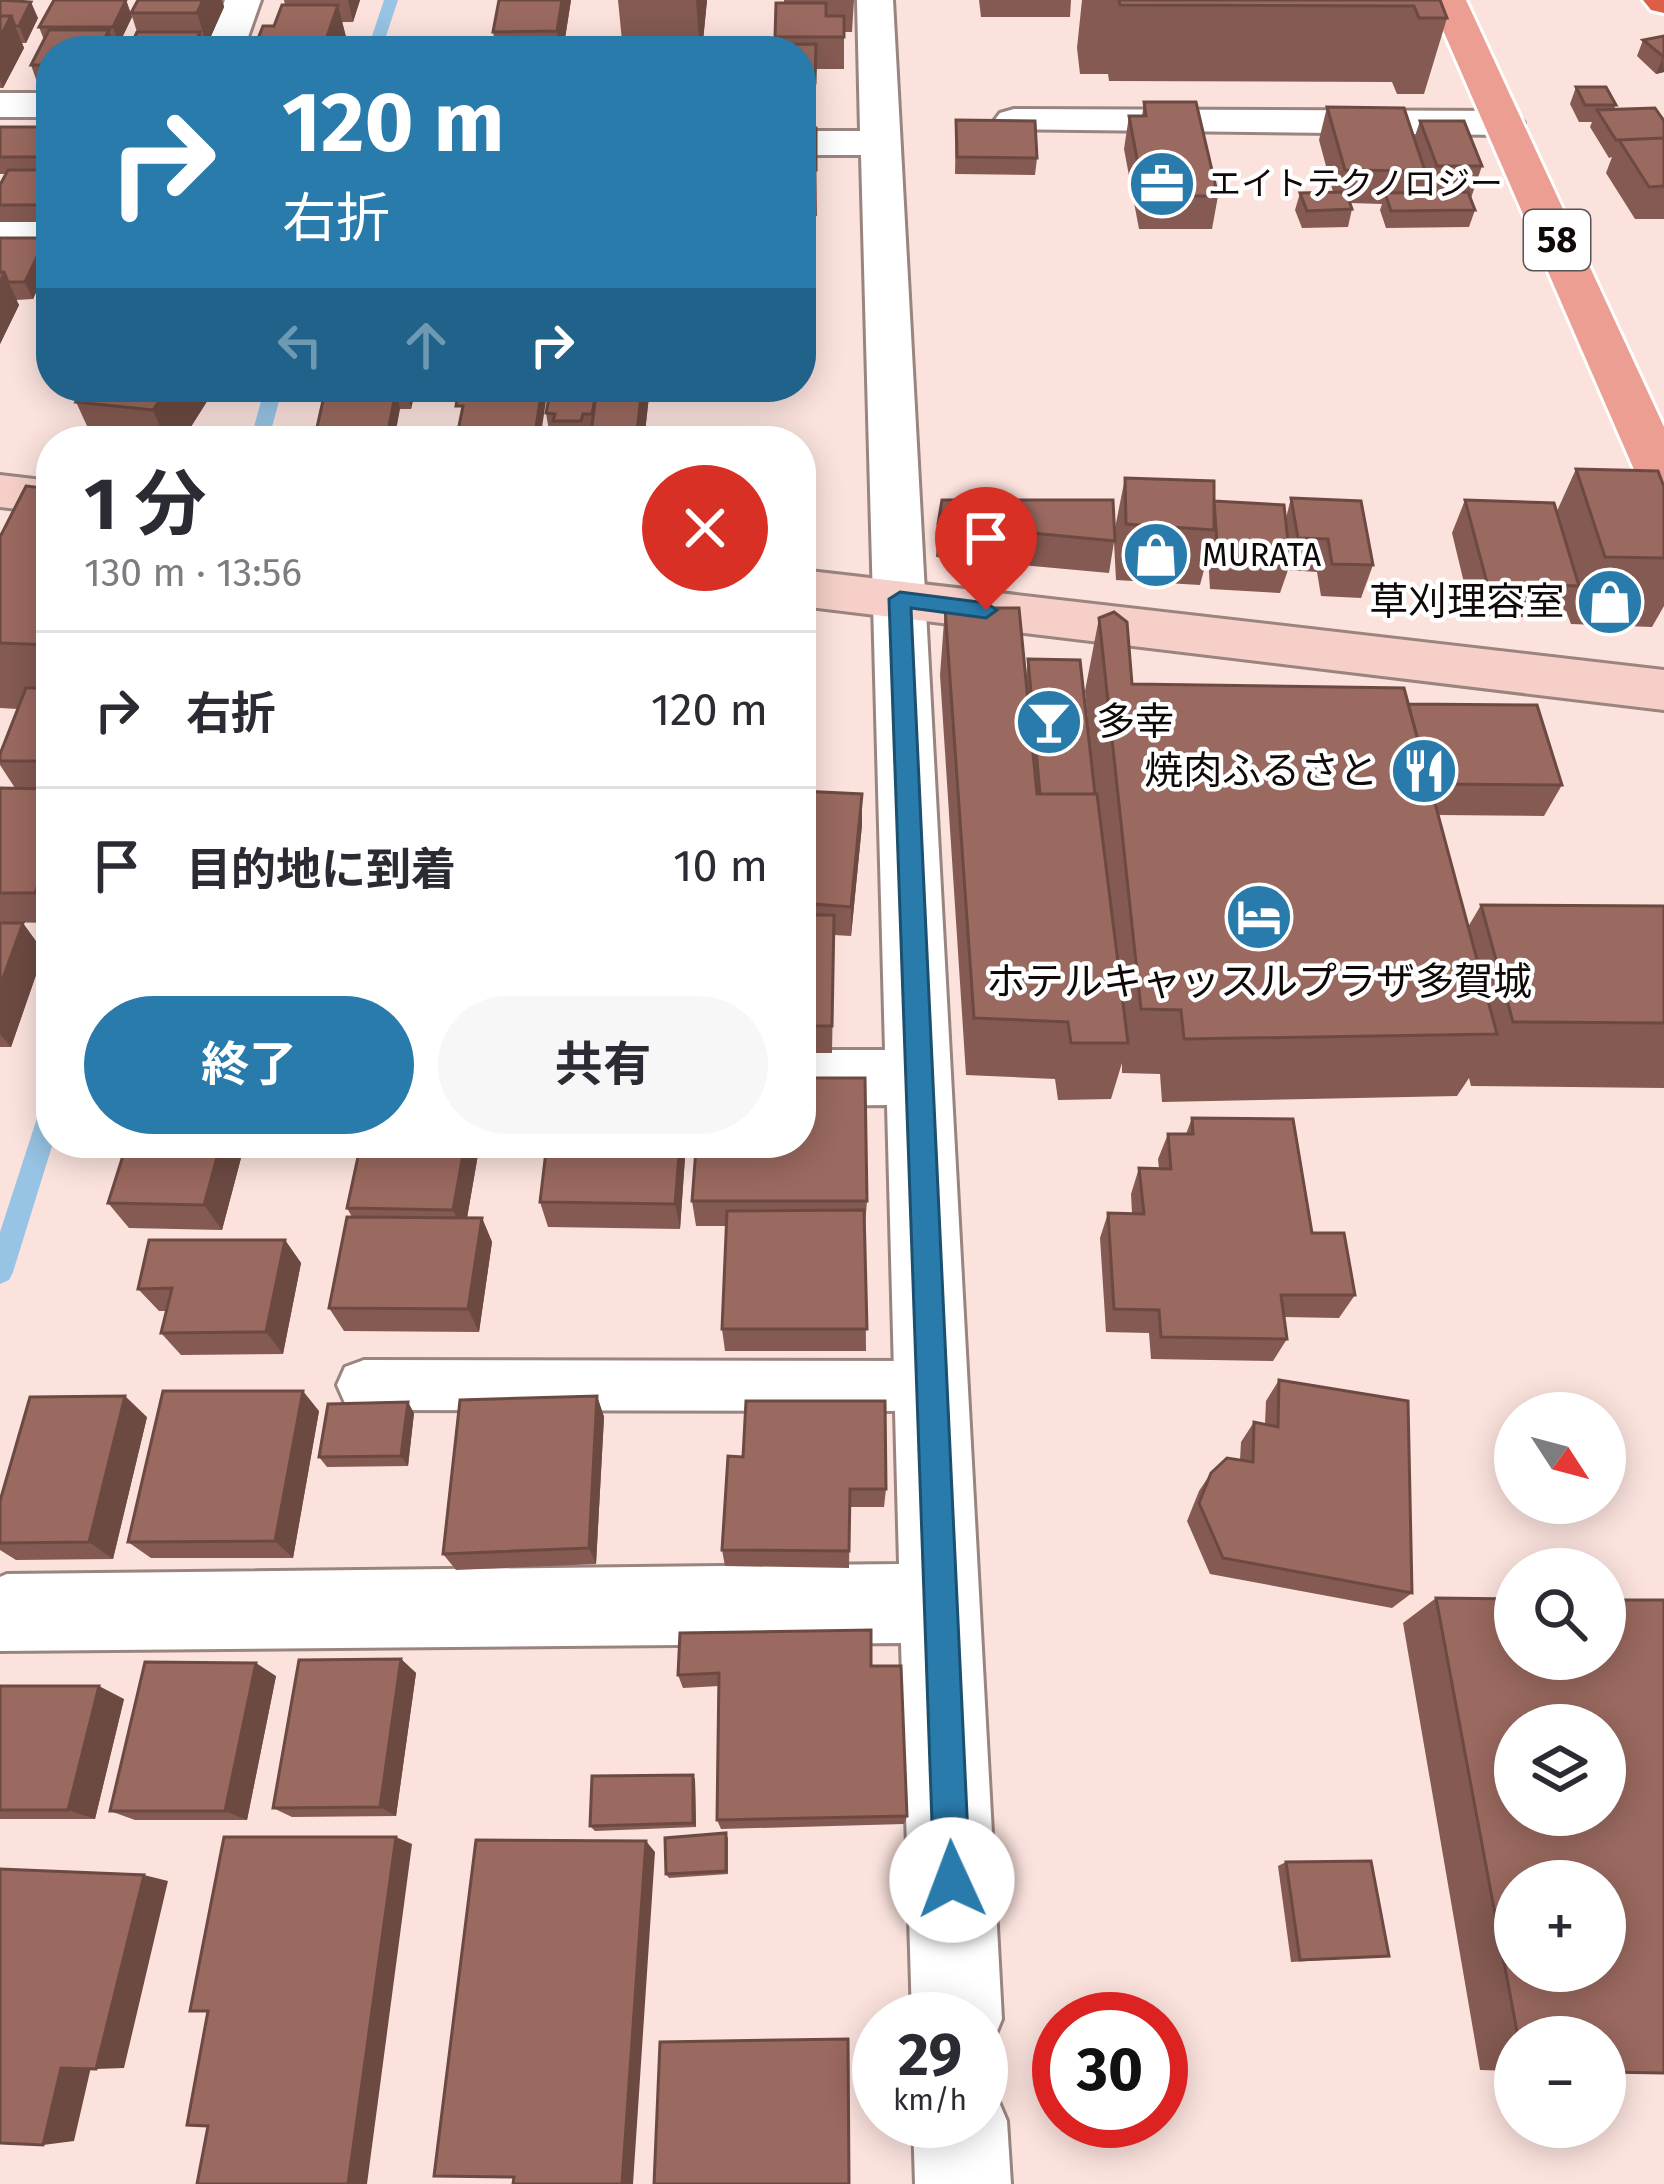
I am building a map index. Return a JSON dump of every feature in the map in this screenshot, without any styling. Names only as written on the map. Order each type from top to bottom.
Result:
[{"type":"main road","name":"58","points":[[1448,0],[1654,436],[1664,482]]},
{"type":"street","points":[[230,36],[243,0]]},
{"type":"street","points":[[875,0],[956,1992]]},
{"type":"street","points":[[0,106],[36,105]]},
{"type":"street","points":[[1014,122],[1504,123]]},
{"type":"street","points":[[816,143],[879,143]]},
{"type":"street","points":[[0,235],[36,235]]},
{"type":"street","points":[[0,491],[36,495]]},
{"type":"street","points":[[816,590],[1664,690]]},
{"type":"street","points":[[816,1078],[920,1077]]},
{"type":"street","points":[[7,1614],[941,1603]]},
{"type":"street","points":[[962,2148],[963,2184]]},
{"type":"lane","points":[[364,1385],[932,1386]]},
{"type":"building","points":[[0,0],[31,2],[19,26],[11,16],[0,16]]},
{"type":"building","points":[[54,0],[126,0],[113,27],[39,27]]},
{"type":"building","points":[[138,0],[203,0],[197,13],[131,13]]},
{"type":"building","points":[[499,0],[562,0],[557,31],[493,32]]},
{"type":"building","points":[[1119,0],[1440,0],[1447,18],[1419,18],[1414,6],[1120,5]]},
{"type":"building","points":[[776,3],[826,3],[826,16],[844,16],[844,37],[775,36]]},
{"type":"building","points":[[282,5],[338,5],[327,36],[259,36],[263,26],[274,26]]},
{"type":"building","points":[[0,16],[11,16],[0,37]]},
{"type":"building","points":[[49,30],[109,30],[106,36],[46,36]]},
{"type":"building","points":[[137,32],[200,32],[198,36],[135,36]]},
{"type":"building","points":[[1664,36],[1664,57],[1643,40]]},
{"type":"building","points":[[1576,87],[1606,87],[1616,105],[1585,105]]},
{"type":"building","points":[[1144,102],[1196,102],[1218,196],[1144,196],[1129,116],[1146,116]]},
{"type":"building","points":[[1327,107],[1404,108],[1425,171],[1345,170]]},
{"type":"building","points":[[1655,108],[1664,121],[1664,138],[1616,140],[1597,110]]},
{"type":"building","points":[[956,120],[1035,121],[1037,158],[957,157]]},
{"type":"building","points":[[1420,121],[1464,121],[1482,166],[1437,166]]},
{"type":"building","points":[[0,127],[36,127],[36,157],[0,157]]},
{"type":"building","points":[[1664,138],[1664,186],[1649,187],[1619,140]]},
{"type":"building","points":[[8,170],[36,170],[36,205],[0,205],[0,185]]},
{"type":"building","points":[[1346,192],[1352,209],[1307,211],[1300,193]]},
{"type":"building","points":[[1468,192],[1475,210],[1391,211],[1385,193]]},
{"type":"building","points":[[0,238],[36,238],[36,259],[25,282],[8,282],[0,272]]},
{"type":"building","points":[[76,402],[159,402],[153,410]]},
{"type":"building","points":[[323,402],[394,402],[389,426],[317,426]]},
{"type":"building","points":[[457,402],[540,402],[536,426],[459,426],[463,406],[456,406]]},
{"type":"building","points":[[548,402],[594,402],[592,414],[583,414],[581,421],[553,421],[555,414],[546,413]]},
{"type":"building","points":[[595,402],[640,402],[638,426],[592,426]]},
{"type":"building","points":[[1576,469],[1658,471],[1664,487],[1664,558],[1605,557]]},
{"type":"building","points":[[1125,478],[1214,481],[1214,530],[1126,524]]},
{"type":"building","points":[[26,486],[36,487],[36,644],[0,643],[0,537]]},
{"type":"building","points":[[1291,498],[1361,501],[1373,565],[1332,564],[1328,539],[1298,538]]},
{"type":"building","points":[[942,500],[1113,500],[1115,541],[938,524]]},
{"type":"building","points":[[1465,500],[1554,503],[1579,586],[1487,583]]},
{"type":"building","points":[[1214,501],[1284,505],[1290,560],[1218,556]]},
{"type":"building","points":[[945,608],[1019,608],[1037,794],[1097,794],[1128,1043],[1071,1043],[1068,1022],[974,1018]]},
{"type":"building","name":"ホテルキャッスルプラザ多賀城","points":[[1114,612],[1127,622],[1132,684],[1404,688],[1497,1034],[1184,1039],[1181,1010],[1141,1009],[1099,618]]},
{"type":"building","points":[[1028,659],[1080,660],[1095,794],[1040,794]]},
{"type":"building","points":[[26,688],[36,688],[36,761],[0,761]]},
{"type":"building","points":[[1408,704],[1537,705],[1562,785],[1430,784]]},
{"type":"building","points":[[0,788],[36,789],[36,890],[0,893]]},
{"type":"building","points":[[816,792],[862,794],[851,907],[816,904]]},
{"type":"building","points":[[1481,905],[1664,906],[1664,1023],[1513,1022]]},
{"type":"building","points":[[816,915],[834,915],[832,1026],[816,1026]]},
{"type":"building","points":[[0,923],[23,923],[0,986]]},
{"type":"building","points":[[816,1078],[865,1078],[867,1201],[692,1201],[695,1158],[816,1158]]},
{"type":"building","points":[[1192,1118],[1293,1119],[1312,1233],[1344,1233],[1355,1295],[1281,1295],[1287,1339],[1161,1337],[1159,1310],[1114,1309],[1108,1213],[1144,1214],[1139,1168],[1171,1169],[1168,1134],[1193,1134]]},
{"type":"building","points":[[122,1158],[217,1158],[204,1205],[108,1203]]},
{"type":"building","points":[[358,1158],[462,1158],[453,1210],[347,1208]]},
{"type":"building","points":[[545,1158],[679,1158],[675,1204],[540,1202]]},
{"type":"building","points":[[864,1210],[867,1329],[722,1329],[727,1211]]},
{"type":"building","points":[[347,1217],[482,1218],[468,1309],[329,1308]]},
{"type":"building","points":[[149,1240],[285,1240],[266,1332],[161,1333],[172,1288],[138,1289]]},
{"type":"building","points":[[1279,1380],[1408,1401],[1412,1593],[1223,1558],[1199,1503],[1211,1473],[1227,1458],[1253,1462],[1254,1422],[1278,1427]]},
{"type":"building","points":[[163,1391],[303,1391],[275,1541],[128,1542]]},
{"type":"building","points":[[125,1396],[89,1542],[0,1543],[0,1501],[30,1397]]},
{"type":"building","points":[[597,1396],[589,1548],[443,1554],[460,1400]]},
{"type":"building","points":[[746,1401],[885,1401],[886,1489],[850,1489],[849,1551],[722,1550],[728,1456],[743,1457]]},
{"type":"building","points":[[408,1402],[401,1456],[319,1457],[328,1404]]},
{"type":"building","points":[[1436,1598],[1494,1599],[1494,1680],[1626,1680],[1626,1600],[1664,1600],[1664,2073],[1626,2072],[1626,2016],[1514,2016],[1510,1992],[1626,1992],[1626,1860],[1494,1860],[1494,1909]]},
{"type":"building","points":[[871,1630],[871,1666],[901,1666],[907,1816],[717,1820],[719,1673],[678,1675],[680,1633]]},
{"type":"building","points":[[401,1659],[380,1807],[273,1808],[299,1660]]},
{"type":"building","points":[[145,1662],[256,1663],[225,1811],[110,1811]]},
{"type":"building","points":[[0,1686],[99,1686],[68,1810],[0,1810]]},
{"type":"building","points":[[693,1775],[693,1823],[590,1826],[592,1776]]},
{"type":"building","points":[[726,1833],[726,1871],[666,1874],[665,1838]]},
{"type":"building","points":[[224,1837],[396,1837],[348,2184],[197,2184],[208,2126],[187,2125],[208,2011],[190,2011]]},
{"type":"building","points":[[476,1840],[646,1841],[622,2184],[513,2184],[514,2177],[434,2176]]},
{"type":"building","points":[[1371,1861],[1389,1956],[1300,1960],[1286,1862]]},
{"type":"building","points":[[0,1869],[144,1875],[96,2069],[61,2068],[43,2145],[0,2143]]},
{"type":"building","points":[[848,2039],[849,2184],[654,2184],[660,2042]]},
{"type":"waterway","points":[[379,36],[391,0]]},
{"type":"waterway","points":[[263,426],[270,402]]},
{"type":"waterway","points":[[0,1272],[36,1158]]},
{"type":"place","name":"エイトテクノロジー","points":[[1162,184]]},
{"type":"place","name":"MURATA","points":[[1156,555]]},
{"type":"place","name":"草刈理容室","points":[[1610,602]]},
{"type":"place","name":"多幸","points":[[1049,722]]},
{"type":"place","name":"焼肉ふるさと","points":[[1424,771]]},
{"type":"place","name":"ホテルキャッスルプラザ多賀城","points":[[1259,917]]},
{"type":"route","points":[[952,1880],[900,599],[986,610]]}]
